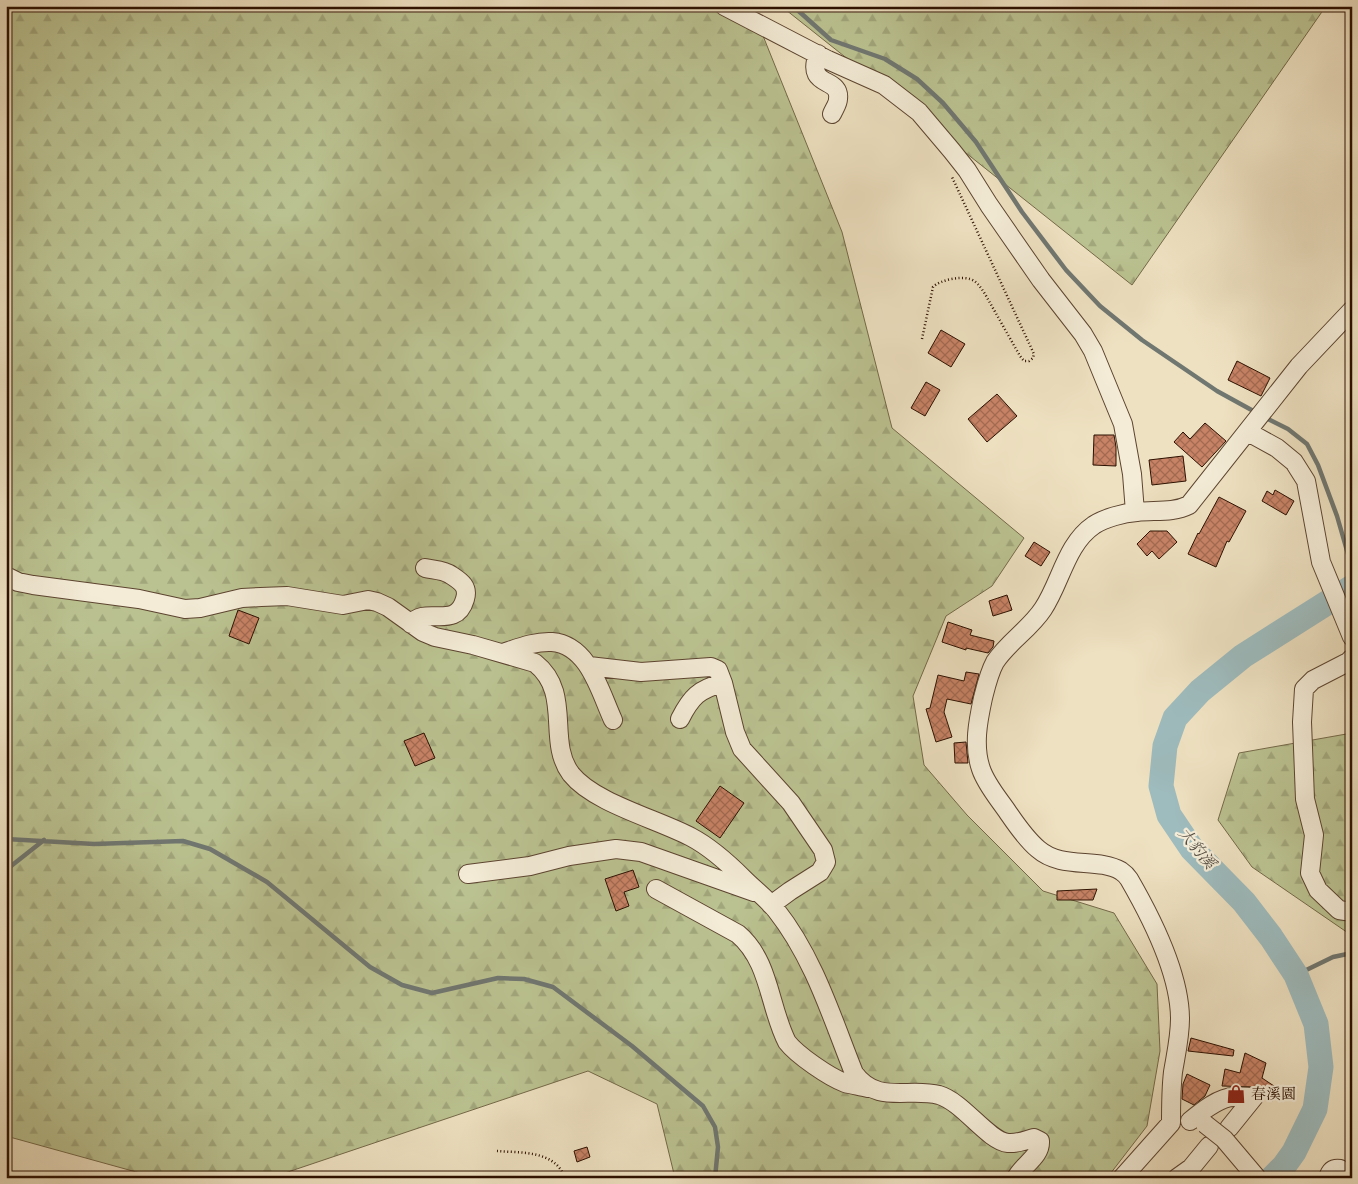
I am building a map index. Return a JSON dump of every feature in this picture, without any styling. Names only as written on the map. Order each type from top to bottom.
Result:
[{"type":"street","points":[[724,6],[884,85],[920,112],[966,170],[1041,280],[1094,351],[1123,424],[1132,474],[1135,512]]},
{"type":"street","points":[[818,54],[814,68],[815,73],[832,85],[838,95],[838,101],[832,114]]},
{"type":"street","points":[[1122,1178],[1171,1122],[1171,1090],[1180,1026],[1178,994],[1169,961],[1130,878],[1120,871],[1107,866],[1074,863],[1053,858],[1039,850],[1023,834],[993,791],[981,769],[977,750],[978,723],[987,680],[994,664],[1003,651],[1044,609],[1072,550],[1083,534],[1095,525],[1112,518],[1135,512],[1172,510],[1189,505],[1299,366],[1352,310]]},
{"type":"street","points":[[1251,427],[1294,462],[1306,481],[1312,504],[1321,562],[1350,632]]},
{"type":"street","points":[[411,624],[414,619],[421,617],[446,616],[457,613],[462,608],[466,595],[462,582],[446,572],[425,568]]},
{"type":"street","points":[[6,576],[26,584],[139,598],[185,609],[200,608],[242,598],[261,597],[287,596],[344,605],[368,600],[388,607],[423,632],[435,637],[473,644],[535,663],[550,678],[557,704],[560,749],[566,765],[580,783],[597,795],[691,837],[726,861],[765,899],[793,934],[821,987],[854,1073],[868,1088]]},
{"type":"street","points":[[503,653],[539,643],[552,642],[563,644],[582,658],[589,666],[613,720]]},
{"type":"street","points":[[1352,658],[1348,662],[1313,680],[1304,689],[1302,722],[1305,799],[1314,835],[1310,873],[1318,890],[1340,910],[1352,912]]},
{"type":"street","points":[[468,874],[530,866],[569,856],[616,849],[642,852],[765,899],[790,891],[820,872],[826,862],[823,850],[791,804],[742,749],[735,732],[718,670],[711,667],[641,672],[589,666]]},
{"type":"street","points":[[680,720],[686,706],[700,691],[723,683]]},
{"type":"street","points":[[656,889],[738,934],[746,941],[763,971],[786,1042],[811,1062],[843,1082],[893,1094],[929,1093],[940,1095],[950,1100],[1005,1143],[1038,1139],[1040,1141],[1039,1149],[1019,1171],[1016,1178]]},
{"type":"street","points":[[1197,1123],[1203,1111],[1219,1102],[1233,1096],[1254,1097],[1229,1128]]},
{"type":"street","points":[[1171,1122],[1197,1123],[1224,1139],[1257,1178]]},
{"type":"street","points":[[1189,1175],[1209,1146]]},
{"type":"street","points":[[1328,1178],[1333,1170],[1337,1168],[1340,1169],[1346,1178]]},
{"type":"path","points":[[922,339],[933,287],[937,283],[946,280],[970,279],[979,285],[985,294],[1024,361],[1029,361],[1033,358],[1034,354],[949,170]]},
{"type":"path","points":[[497,1151],[538,1154],[556,1163],[562,1170],[565,1178]]},
{"type":"green space","points":[[6,6],[751,6],[842,232],[892,428],[1024,538],[992,586],[946,616],[913,696],[924,765],[967,815],[1043,891],[1114,913],[1157,984],[1160,1051],[1147,1126],[1107,1178],[675,1178],[657,1104],[588,1071],[270,1178],[158,1178],[6,1136]]},
{"type":"green space","points":[[781,6],[1326,6],[1132,285]]},
{"type":"green space","points":[[1352,733],[1352,937],[1252,867],[1218,820],[1239,753]]},
{"type":"building","points":[[941,330],[965,344],[951,367],[928,353]]},
{"type":"building","points":[[1237,361],[1270,378],[1261,396],[1228,380]]},
{"type":"building","points":[[926,382],[940,390],[925,416],[911,408]]},
{"type":"building","points":[[997,394],[1017,416],[987,442],[968,419]]},
{"type":"building","points":[[1205,423],[1226,441],[1202,467],[1174,442],[1183,432],[1190,439]]},
{"type":"building","points":[[1094,435],[1114,435],[1116,466],[1093,465]]},
{"type":"building","points":[[1183,456],[1186,481],[1152,485],[1149,460]]},
{"type":"building","points":[[1275,490],[1294,501],[1286,515],[1262,501],[1267,491],[1273,495]]},
{"type":"building","points":[[1219,497],[1246,511],[1229,542],[1227,541],[1216,567],[1188,554]]},
{"type":"building","points":[[1150,531],[1167,531],[1177,542],[1159,559],[1152,551],[1147,556],[1137,544]]},
{"type":"building","points":[[1034,542],[1050,552],[1041,566],[1025,556]]},
{"type":"building","points":[[1007,595],[1012,610],[993,616],[989,601]]},
{"type":"building","points":[[238,610],[259,618],[249,644],[229,636]]},
{"type":"building","points":[[948,622],[972,630],[970,635],[994,641],[993,647],[988,653],[966,648],[966,650],[942,642]]},
{"type":"building","points":[[966,672],[979,674],[971,704],[947,699],[944,712],[952,737],[936,742],[926,709],[930,708],[938,675],[964,681]]},
{"type":"building","points":[[424,733],[435,758],[415,766],[404,741]]},
{"type":"building","points":[[966,742],[968,763],[955,763],[954,743]]},
{"type":"building","points":[[720,786],[744,803],[720,838],[696,821]]},
{"type":"building","points":[[633,870],[639,887],[624,892],[629,906],[616,911],[605,879]]},
{"type":"building","points":[[1097,889],[1093,900],[1057,900],[1057,891]]},
{"type":"building","points":[[1191,1038],[1234,1050],[1233,1056],[1188,1051]]},
{"type":"building","points":[[1245,1053],[1266,1063],[1262,1078],[1280,1090],[1273,1101],[1264,1095],[1261,1089],[1256,1087],[1222,1086],[1225,1069],[1240,1073]]},
{"type":"building","points":[[1187,1074],[1210,1085],[1205,1096],[1194,1105],[1182,1099],[1183,1084]]},
{"type":"building","points":[[587,1147],[590,1157],[577,1162],[574,1151]]},
{"type":"waterway","points":[[793,6],[831,40],[885,59],[917,79],[943,103],[976,142],[1022,212],[1066,270],[1100,306],[1142,340],[1217,391],[1257,413]]},
{"type":"waterway","points":[[1264,417],[1288,429],[1307,444],[1318,465],[1337,516],[1352,568]]},
{"type":"waterway","name":"大豹溪","points":[[1272,1178],[1294,1152],[1315,1109],[1321,1067],[1316,1024],[1296,975],[1271,937],[1244,902],[1192,849],[1169,815],[1161,786],[1165,746],[1175,718],[1200,691],[1243,656],[1352,587]]},
{"type":"waterway","points":[[6,839],[94,844],[183,841],[210,849],[267,882],[370,967],[402,985],[432,993],[498,978],[524,979],[553,987],[632,1046],[703,1106],[715,1127],[718,1147],[715,1178]]},
{"type":"waterway","points":[[6,870],[44,840]]},
{"type":"waterway","points":[[1296,975],[1333,957],[1352,953]]},
{"type":"waterway","name":"大豹溪","points":[[1284,1166],[1285,1178]]},
{"type":"place","name":"春溪園","points":[[1236,1094]]}]
